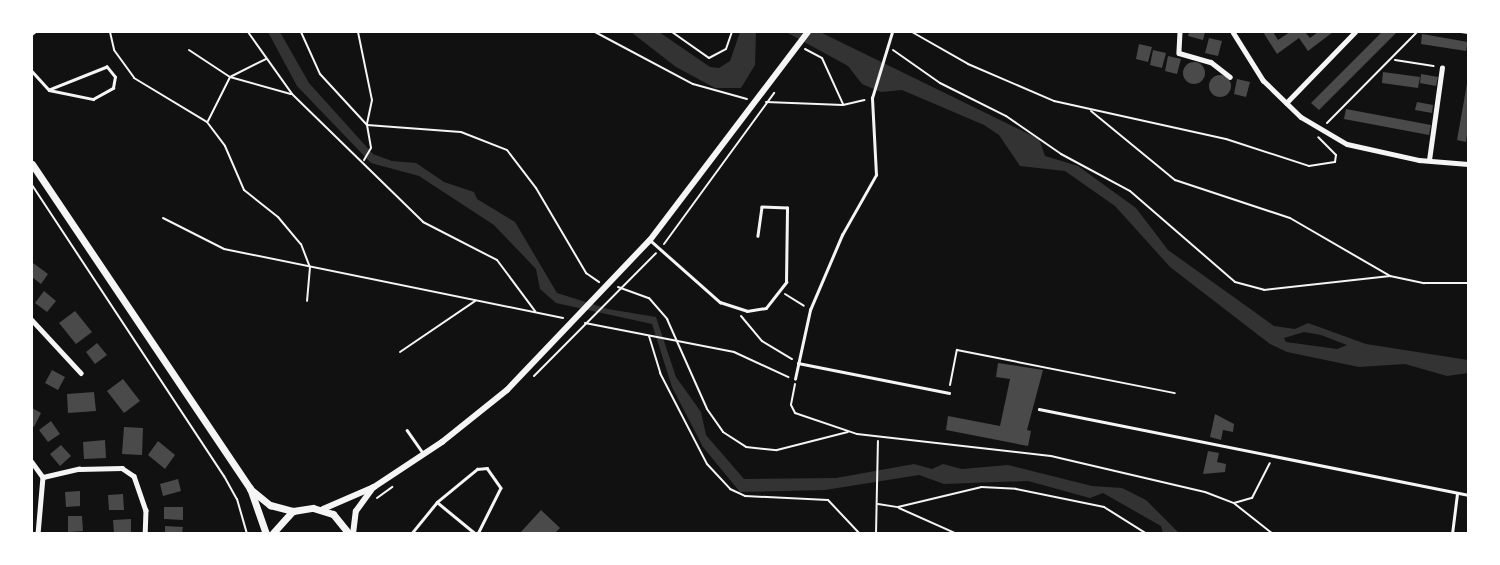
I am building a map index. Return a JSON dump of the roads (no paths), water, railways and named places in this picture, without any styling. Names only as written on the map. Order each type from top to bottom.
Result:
[{"type":"main road","points":[[250,488],[270,505],[293,511],[323,509],[374,487],[424,454],[507,390],[650,240],[713,163],[808,32]]},
{"type":"main road","points":[[32,164],[250,488],[266,534]]},
{"type":"main road","points":[[351,534],[356,511],[374,487]]},
{"type":"main road","points":[[323,509],[342,522],[351,534]]},
{"type":"main road","points":[[272,534],[293,511]]},
{"type":"street","points":[[1181,32],[1179,53],[1211,62],[1230,77]]},
{"type":"street","points":[[1233,32],[1263,80],[1286,103],[1347,144],[1429,160],[1468,164]]},
{"type":"street","points":[[1286,103],[1354,32]]},
{"type":"street","points":[[1429,160],[1442,68]]},
{"type":"street","points":[[32,320],[81,373]]},
{"type":"street","points":[[32,462],[43,477],[38,534]]},
{"type":"street","points":[[43,477],[79,469],[122,468],[134,476],[146,510],[145,534]]},
{"type":"lane","points":[[795,379],[810,310],[842,235],[876,175],[872,96],[892,32]]},
{"type":"lane","points":[[32,71],[50,90],[93,99],[113,88],[115,77],[107,67],[50,90]]},
{"type":"lane","points":[[650,240],[720,302],[739,310],[766,308],[786,282],[789,210],[762,207],[758,236]]},
{"type":"lane","points":[[799,363],[949,393]]},
{"type":"lane","points":[[1040,409],[1468,495]]},
{"type":"lane","points":[[407,430],[424,454]]},
{"type":"lane","points":[[411,534],[437,502],[477,469],[487,468],[501,488],[477,534],[437,502]]},
{"type":"lane","points":[[1451,534],[1457,494]]}]
